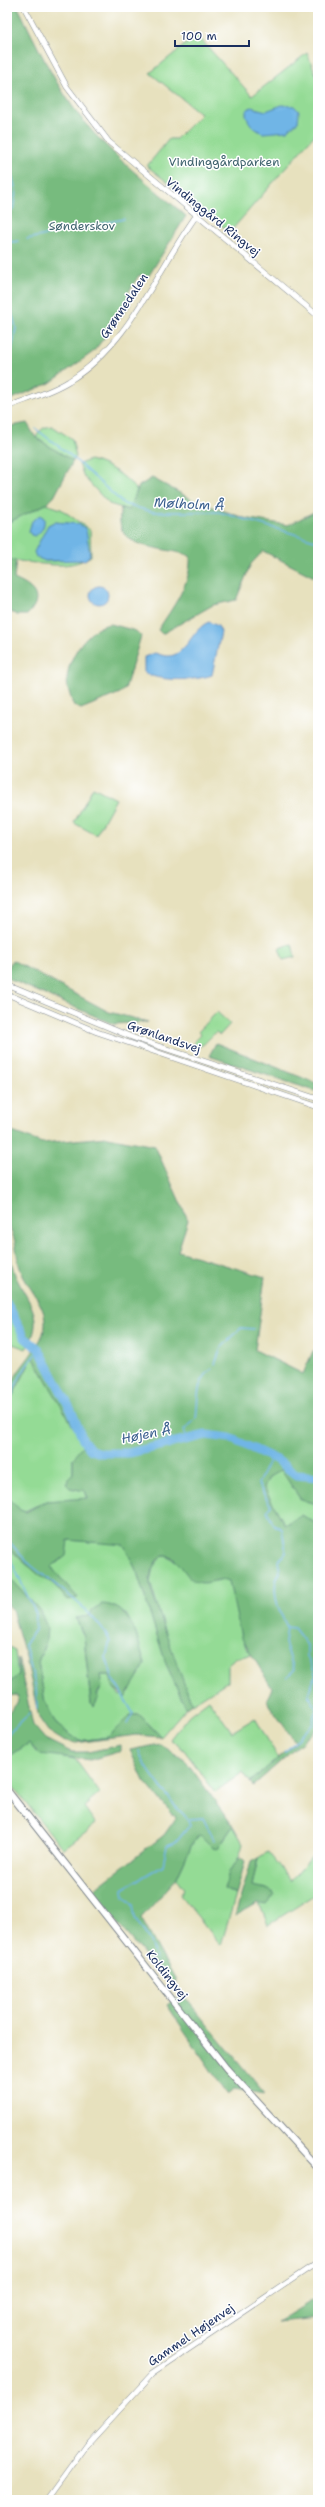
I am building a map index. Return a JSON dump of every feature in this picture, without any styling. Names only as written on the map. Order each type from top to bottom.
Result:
[{"type":"main road","name":"Koldingvej","points":[[7,1790],[226,2068],[318,2168]]},
{"type":"street","name":"Vindinggård Ringvej","points":[[24,7],[58,74],[94,125],[119,152],[318,316]]},
{"type":"street","name":"Grønnedalen","points":[[7,407],[68,382],[105,352],[126,325],[196,216]]},
{"type":"street","name":"Grønlandsvej","points":[[7,985],[134,1038],[318,1099]]},
{"type":"street","name":"Grønlandsvej","points":[[7,994],[125,1042],[318,1107]]},
{"type":"street","name":"Gammel Højenvej","points":[[47,2500],[87,2445],[153,2373],[318,2262]]},
{"type":"green space","name":"Sønderskov","points":[[7,7],[18,7],[40,52],[65,96],[85,123],[121,160],[186,216],[148,277],[139,275],[128,293],[130,305],[93,352],[50,383],[7,401]]},
{"type":"green space","name":"Vindinggårdparken","points":[[197,35],[252,96],[307,53],[318,79],[318,131],[230,232],[147,166],[169,139],[176,139],[201,114],[150,73]]},
{"type":"green space","points":[[27,423],[36,438],[73,461],[54,497],[46,504],[7,523],[7,427]]},
{"type":"green space","points":[[52,426],[72,439],[76,457],[73,461],[36,438],[42,429]]},
{"type":"green space","points":[[90,460],[116,471],[137,490],[129,510],[109,504],[84,477],[79,464]]},
{"type":"green space","points":[[152,478],[193,500],[244,518],[288,525],[318,510],[318,581],[314,577],[263,551],[251,564],[236,600],[213,605],[162,634],[158,630],[180,595],[188,576],[190,556],[142,545],[131,540],[124,533],[120,523],[121,508],[129,510],[139,486]]},
{"type":"green space","points":[[46,504],[61,509],[90,530],[91,556],[85,559],[78,524],[54,522],[48,525],[45,561],[84,560],[72,564],[50,565],[7,560],[7,523]]},
{"type":"green space","points":[[7,560],[16,560],[14,579],[27,585],[34,593],[36,598],[32,609],[27,615],[17,615],[7,610]]},
{"type":"green space","points":[[111,624],[136,631],[141,636],[125,689],[120,693],[81,709],[73,705],[68,687],[68,672],[71,663],[75,653],[87,637],[103,626]]},
{"type":"green space","points":[[93,787],[116,799],[96,835],[74,823]]},
{"type":"green space","points":[[292,944],[295,957],[283,960],[279,948]]},
{"type":"green space","points":[[12,960],[109,1012],[148,1022],[113,1024],[7,978],[7,971]]},
{"type":"green space","points":[[217,1012],[230,1024],[220,1035],[216,1032],[204,1044],[198,1047],[193,1043],[201,1035],[198,1032]]},
{"type":"green space","points":[[216,1043],[318,1084],[318,1092],[209,1056]]},
{"type":"green space","points":[[7,1130],[42,1143],[107,1137],[155,1146],[188,1220],[178,1251],[265,1277],[255,1350],[303,1374],[313,1351],[318,1349],[318,1504],[301,1500],[281,1470],[269,1477],[264,1488],[285,1525],[302,1515],[318,1525],[318,1728],[253,1786],[250,1782],[296,1743],[269,1705],[267,1699],[272,1688],[241,1637],[229,1581],[221,1580],[206,1583],[197,1582],[189,1576],[178,1563],[170,1557],[165,1556],[158,1559],[153,1566],[150,1583],[152,1594],[192,1704],[186,1708],[166,1664],[137,1572],[124,1545],[68,1540],[66,1556],[51,1567],[78,1598],[67,1600],[54,1584],[40,1576],[12,1551],[7,1540],[7,1500],[11,1500],[20,1510],[26,1512],[46,1501],[88,1498],[85,1491],[70,1488],[66,1484],[73,1473],[73,1459],[83,1444],[33,1357],[11,1399],[7,1430],[6,1400],[10,1386],[15,1376],[41,1339],[45,1320],[42,1307],[21,1271],[15,1241],[11,1230],[7,1225]]},
{"type":"green space","points":[[7,1242],[14,1272],[34,1313],[34,1330],[31,1340],[7,1300]]},
{"type":"green space","points":[[7,1300],[31,1340],[26,1349],[7,1342]]},
{"type":"green space","points":[[33,1357],[84,1444],[73,1459],[73,1473],[67,1482],[70,1488],[85,1491],[88,1499],[46,1501],[23,1512],[7,1500],[7,1430],[11,1399]]},
{"type":"green space","points":[[281,1469],[301,1500],[318,1504],[318,1525],[302,1515],[285,1525],[264,1488],[269,1477]]},
{"type":"green space","points":[[7,1540],[20,1559],[54,1585],[67,1600],[77,1598],[51,1567],[68,1540],[124,1544],[137,1572],[166,1663],[186,1708],[161,1737],[140,1715],[130,1715],[108,1737],[79,1741],[56,1724],[45,1702],[38,1662],[46,1641],[40,1611],[7,1574]],"holes":[[[91,1613],[126,1614],[134,1629],[145,1664],[132,1684],[130,1691],[120,1696],[113,1687],[110,1675],[100,1675],[100,1690],[91,1704],[84,1637],[76,1618],[90,1616]]]},
{"type":"green space","points":[[166,1556],[216,1581],[224,1578],[229,1581],[246,1648],[252,1654],[235,1659],[228,1665],[228,1681],[192,1704],[169,1646],[150,1582],[153,1567],[161,1557]]},
{"type":"green space","points":[[7,1574],[40,1611],[47,1627],[46,1641],[38,1662],[45,1702],[56,1724],[79,1741],[108,1737],[130,1715],[140,1715],[161,1737],[136,1735],[76,1743],[62,1740],[48,1731],[39,1718],[26,1658],[12,1610],[7,1603]]},
{"type":"green space","points":[[102,1604],[112,1606],[121,1611],[127,1617],[136,1635],[145,1665],[125,1698],[113,1687],[110,1675],[100,1675],[102,1686],[96,1694],[98,1699],[94,1707],[91,1704],[84,1637],[76,1618],[90,1616],[92,1610]]},
{"type":"green space","points":[[7,1646],[15,1650],[18,1676],[7,1685]]},
{"type":"green space","points":[[18,1658],[33,1725],[45,1739],[71,1752],[88,1752],[121,1745],[121,1751],[90,1760],[39,1754],[29,1743],[7,1758],[7,1715],[18,1702],[17,1695],[7,1696],[7,1685],[18,1675]]},
{"type":"green space","points":[[209,1700],[232,1732],[255,1718],[279,1759],[250,1782],[243,1772],[215,1792],[184,1750],[170,1739],[189,1715]]},
{"type":"green space","points":[[29,1743],[36,1752],[75,1759],[100,1793],[84,1807],[96,1824],[63,1849],[7,1779],[7,1758]]},
{"type":"green space","points":[[160,1744],[186,1761],[233,1826],[217,1849],[213,1848],[200,1835],[194,1840],[176,1879],[141,1918],[176,1981],[172,1988],[91,1892],[164,1835],[176,1818],[144,1781],[130,1750]]},
{"type":"green space","points":[[233,1826],[243,1843],[242,1849],[224,1889],[236,1895],[221,1945],[180,1895],[184,1890],[176,1879],[194,1840],[200,1834],[213,1848],[217,1849]]},
{"type":"green space","points":[[268,1852],[291,1881],[314,1854],[318,1856],[318,1893],[268,1925],[252,1886],[258,1858]]},
{"type":"green space","points":[[240,1857],[245,1861],[236,1895],[224,1889],[229,1872]]},
{"type":"green space","points":[[258,1858],[252,1886],[267,1889],[275,1894],[266,1905],[258,1903],[235,1916],[251,1862]]},
{"type":"green space","points":[[182,1994],[265,2094],[234,2089],[227,2094],[167,2005]]},
{"type":"green space","points":[[318,2297],[318,2318],[277,2322]]},
{"type":"water","points":[[282,105],[294,106],[299,111],[298,122],[287,131],[263,133],[257,130],[249,122],[246,115],[246,111],[251,107],[266,111]]},
{"type":"water","points":[[40,515],[44,518],[44,524],[40,532],[35,536],[31,535],[29,531],[32,521]]},
{"type":"water","points":[[54,522],[79,524],[86,529],[90,555],[85,560],[45,561],[36,557],[34,552],[48,525]]},
{"type":"water","points":[[99,586],[105,589],[108,595],[105,601],[99,604],[93,601],[90,595],[93,589]]},
{"type":"water","points":[[209,622],[218,626],[221,632],[212,675],[177,680],[158,678],[144,672],[144,657],[155,653],[166,656],[174,655],[184,647],[203,625]]},
{"type":"waterway","name":"Mølholm Å","points":[[7,213],[13,209],[16,191],[9,166]]},
{"type":"waterway","points":[[27,239],[124,219]]},
{"type":"waterway","name":"Mølholm Å","points":[[7,238],[7,273]]},
{"type":"waterway","points":[[7,240],[13,242],[18,241]]},
{"type":"waterway","name":"Mølholm Å","points":[[7,286],[10,292],[8,300],[16,328],[8,368],[9,380]]},
{"type":"waterway","name":"Mølholm Å","points":[[36,429],[70,455],[124,504],[153,512],[219,512],[318,541]]},
{"type":"waterway","name":"Højen Å","points":[[7,1303],[25,1338],[39,1349],[71,1410],[83,1440],[91,1450],[101,1453],[129,1453],[206,1435],[230,1438],[277,1460],[296,1475],[318,1477]]},
{"type":"waterway","points":[[215,1364],[221,1348],[241,1328],[254,1329]]},
{"type":"waterway","points":[[7,1413],[18,1379],[39,1350]]},
{"type":"waterway","points":[[187,1438],[184,1430],[196,1419],[198,1392],[202,1380],[212,1369]]},
{"type":"waterway","points":[[271,1456],[258,1484],[271,1506],[267,1510],[273,1524],[282,1529],[286,1553],[278,1561],[280,1572],[275,1586],[276,1600],[287,1627],[294,1628],[307,1645],[307,1656],[316,1675],[308,1694],[317,1709],[314,1715],[313,1724],[285,1752]]},
{"type":"waterway","points":[[7,1539],[22,1557],[85,1609],[103,1630],[110,1641],[106,1657],[113,1679],[133,1713],[127,1724]]},
{"type":"waterway","points":[[7,1552],[36,1614],[35,1630],[25,1645],[36,1688],[37,1709]]},
{"type":"waterway","points":[[287,1627],[285,1643],[294,1670],[287,1677]]},
{"type":"waterway","points":[[7,1735],[29,1714]]},
{"type":"waterway","points":[[139,1751],[150,1772],[175,1806],[186,1817],[190,1825],[177,1841],[167,1846],[163,1865],[123,1889],[124,1896],[133,1905],[135,1918],[150,1941],[156,1961]]},
{"type":"waterway","points":[[189,1819],[203,1818],[214,1840]]}]
